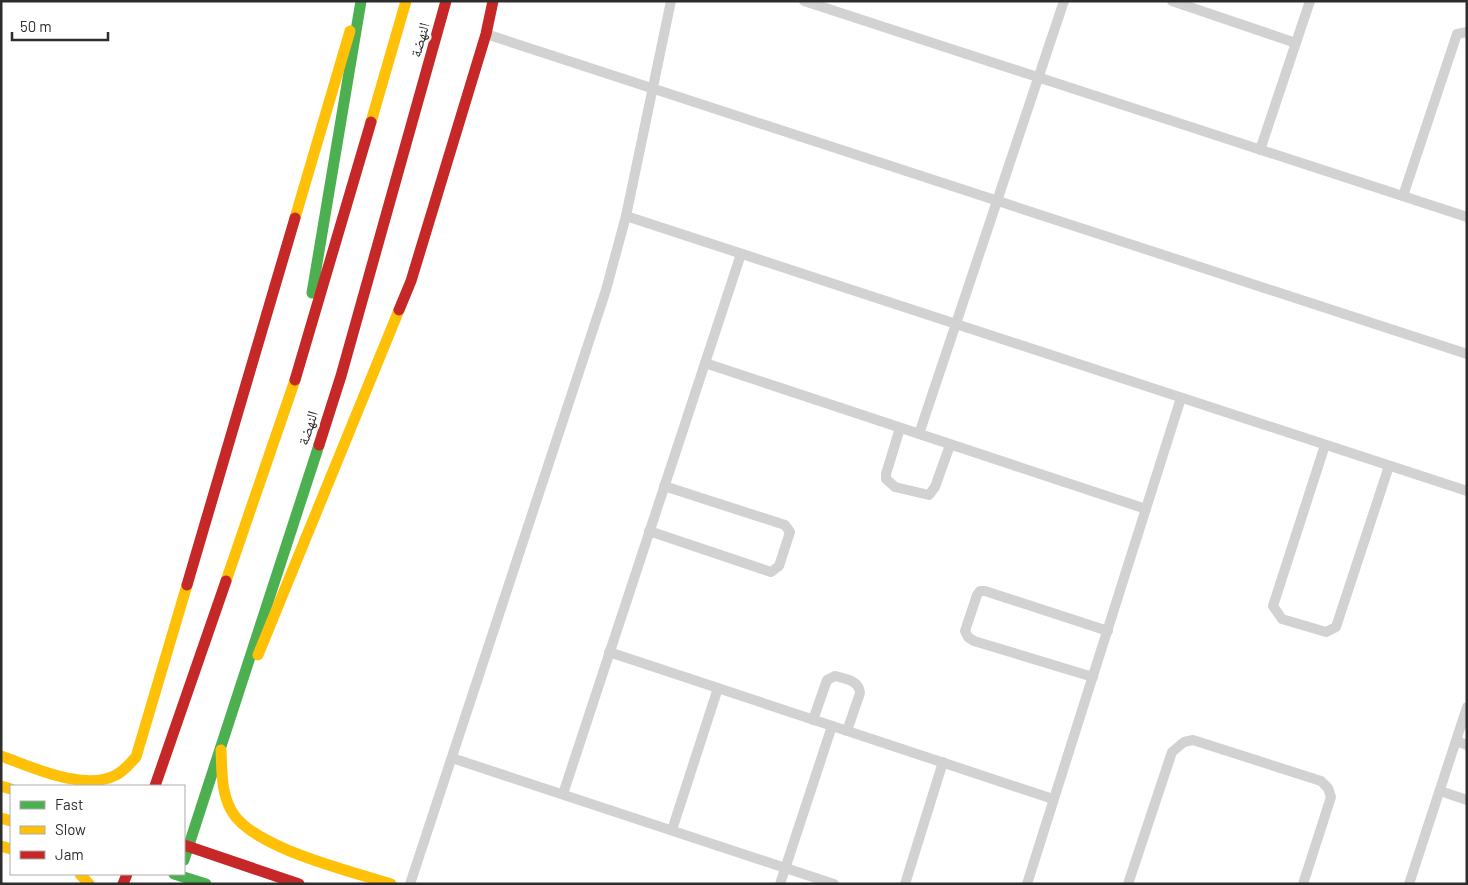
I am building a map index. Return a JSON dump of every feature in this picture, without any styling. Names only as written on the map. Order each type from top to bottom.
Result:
[{"type":"main road","points":[[300,365],[360,1]]},
{"type":"main road","points":[[1,756],[70,778],[94,782],[114,776],[136,757],[360,1]]},
{"type":"main road","name":"النهضة","points":[[155,785],[300,365],[406,1]]},
{"type":"main road","name":"النهضة","points":[[186,846],[221,745],[341,376],[446,1]]},
{"type":"main road","points":[[391,884],[307,856],[256,835],[235,817],[222,788],[221,745],[410,281],[486,34],[492,1]]},
{"type":"main road","points":[[186,846],[299,884]]},
{"type":"main road","points":[[178,877],[206,884]]},
{"type":"street","points":[[410,884],[606,290],[626,216],[671,1]]},
{"type":"street","points":[[804,1],[1467,217]]},
{"type":"street","points":[[919,434],[1064,1]]},
{"type":"street","points":[[1172,1],[1296,43]]},
{"type":"street","points":[[1260,150],[1310,1]]},
{"type":"street","points":[[1402,196],[1456,34],[1467,32]]},
{"type":"street","points":[[486,34],[1467,354]]},
{"type":"street","points":[[626,216],[1467,491]]},
{"type":"street","points":[[563,794],[741,254]]},
{"type":"street","points":[[705,363],[1146,509]]},
{"type":"street","points":[[1027,884],[1181,398]]},
{"type":"street","points":[[900,428],[886,474],[886,479],[895,487],[929,495],[935,487],[950,444]]},
{"type":"street","points":[[1324,445],[1274,606],[1274,611],[1282,619],[1326,632],[1336,627],[1388,466]]},
{"type":"street","points":[[649,531],[772,572],[779,566],[790,532],[785,525],[664,486]]},
{"type":"street","points":[[1093,677],[974,641],[968,637],[965,631],[977,595],[980,591],[985,591],[1108,631]]},
{"type":"street","points":[[609,652],[1053,798]]},
{"type":"street","points":[[812,720],[827,680],[835,676],[856,683],[859,687],[860,693],[847,731]]},
{"type":"street","points":[[672,830],[718,688]]},
{"type":"street","points":[[1409,884],[1467,708]]},
{"type":"street","points":[[780,884],[832,726]]},
{"type":"street","points":[[1128,884],[1172,752],[1184,742],[1193,740],[1321,781],[1328,788],[1331,797],[1303,884]]},
{"type":"street","points":[[1456,742],[1467,745]]},
{"type":"street","points":[[452,758],[834,884]]},
{"type":"street","points":[[904,884],[943,762]]},
{"type":"street","points":[[1440,791],[1467,800]]},
{"type":"traffic: fast","points":[[312,293],[361,1]]},
{"type":"traffic: fast","points":[[185,857],[319,445]]},
{"type":"traffic: fast","points":[[177,875],[206,884]]},
{"type":"traffic: slow","points":[[371,122],[406,1]]},
{"type":"traffic: slow","points":[[295,218],[350,31]]},
{"type":"traffic: slow","points":[[258,655],[399,310]]},
{"type":"traffic: slow","points":[[226,581],[295,380]]},
{"type":"traffic: slow","points":[[1,756],[58,776],[89,781],[103,780],[116,775],[124,769],[136,757],[187,585]]},
{"type":"traffic: slow","points":[[221,750],[225,796],[231,810],[242,824],[280,847],[328,865],[391,884]]},
{"type":"traffic: slow","points":[[1,786],[10,789]]},
{"type":"traffic: slow","points":[[1,818],[10,821]]},
{"type":"traffic: slow","points":[[1,846],[10,849]]},
{"type":"traffic: slow","points":[[81,875],[89,884]]},
{"type":"traffic: jam","points":[[319,445],[341,376],[446,1]]},
{"type":"traffic: jam","points":[[399,310],[411,281],[486,34],[493,1]]},
{"type":"traffic: jam","points":[[295,380],[371,122]]},
{"type":"traffic: jam","points":[[187,585],[295,218]]},
{"type":"traffic: jam","points":[[155,785],[226,581]]},
{"type":"traffic: jam","points":[[185,845],[299,884]]},
{"type":"traffic: jam","points":[[123,884],[127,875]]}]
